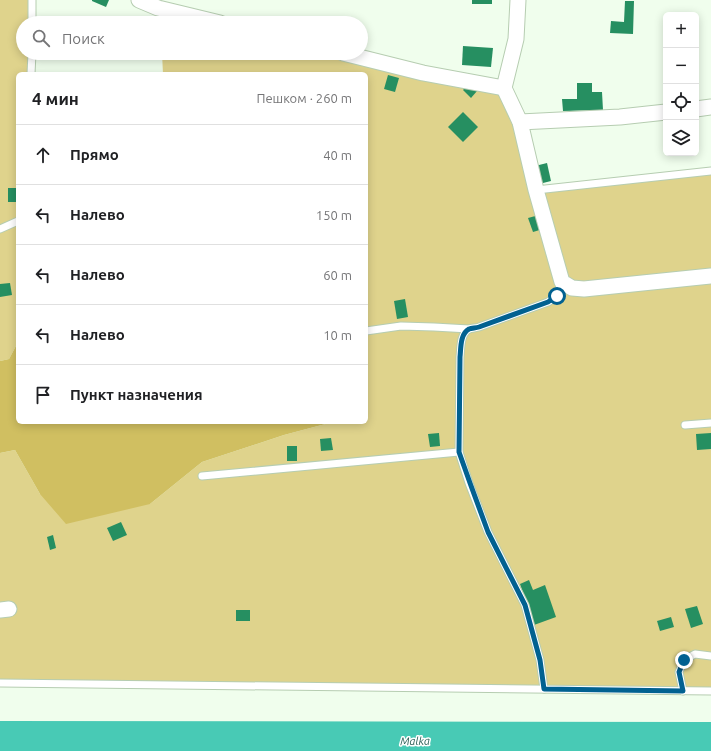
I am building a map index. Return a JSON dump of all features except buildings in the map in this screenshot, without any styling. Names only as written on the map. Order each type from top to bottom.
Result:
[{"type":"street","points":[[139,0],[158,8],[191,16]]},
{"type":"street","points":[[518,0],[516,39],[504,88],[520,122],[536,190],[562,282],[572,288],[584,290],[711,276]]},
{"type":"street","points":[[368,59],[423,73],[504,88]]},
{"type":"street","points":[[699,109],[711,108]]},
{"type":"street","points":[[520,122],[620,117],[663,112]]},
{"type":"lane","points":[[32,0],[32,16]]},
{"type":"lane","points":[[31,72],[32,60]]},
{"type":"lane","points":[[536,190],[711,171]]},
{"type":"lane","points":[[0,229],[16,221]]},
{"type":"lane","points":[[368,331],[401,326],[469,329],[479,327],[548,302],[557,296],[562,282]]},
{"type":"lane","points":[[469,329],[463,336],[461,345],[459,452],[488,532],[525,605],[540,660],[544,689]]},
{"type":"lane","points":[[685,425],[711,423]]},
{"type":"lane","points":[[202,476],[459,452]]},
{"type":"lane","points":[[683,691],[679,672],[684,660],[695,654],[711,656]]},
{"type":"lane","points":[[0,683],[711,691]]},
{"type":"shaded area","points":[[0,0],[32,0],[32,16],[16,16],[16,60],[32,60],[31,72],[16,72],[16,346],[9,359],[0,361]]},
{"type":"shaded area","points":[[158,8],[191,16],[159,16]]},
{"type":"shaded area","points":[[368,58],[504,88],[536,190],[711,171],[711,691],[0,683],[0,453],[15,450],[40,494],[150,504],[202,462],[284,435],[325,424],[368,424],[368,72],[163,72],[162,60],[368,60]]},
{"type":"shaded area","points":[[16,346],[16,424],[325,424],[284,435],[202,462],[150,504],[66,524],[40,494],[15,450],[0,453],[0,361],[9,359]]},
{"type":"water","name":"Malka","points":[[0,721],[711,722],[711,751],[0,751]]},
{"type":"route","points":[[557,296],[548,302],[479,327],[469,329],[463,336],[460,357],[459,452],[488,532],[525,605],[540,660],[544,689],[683,691],[679,672],[684,660]]}]
